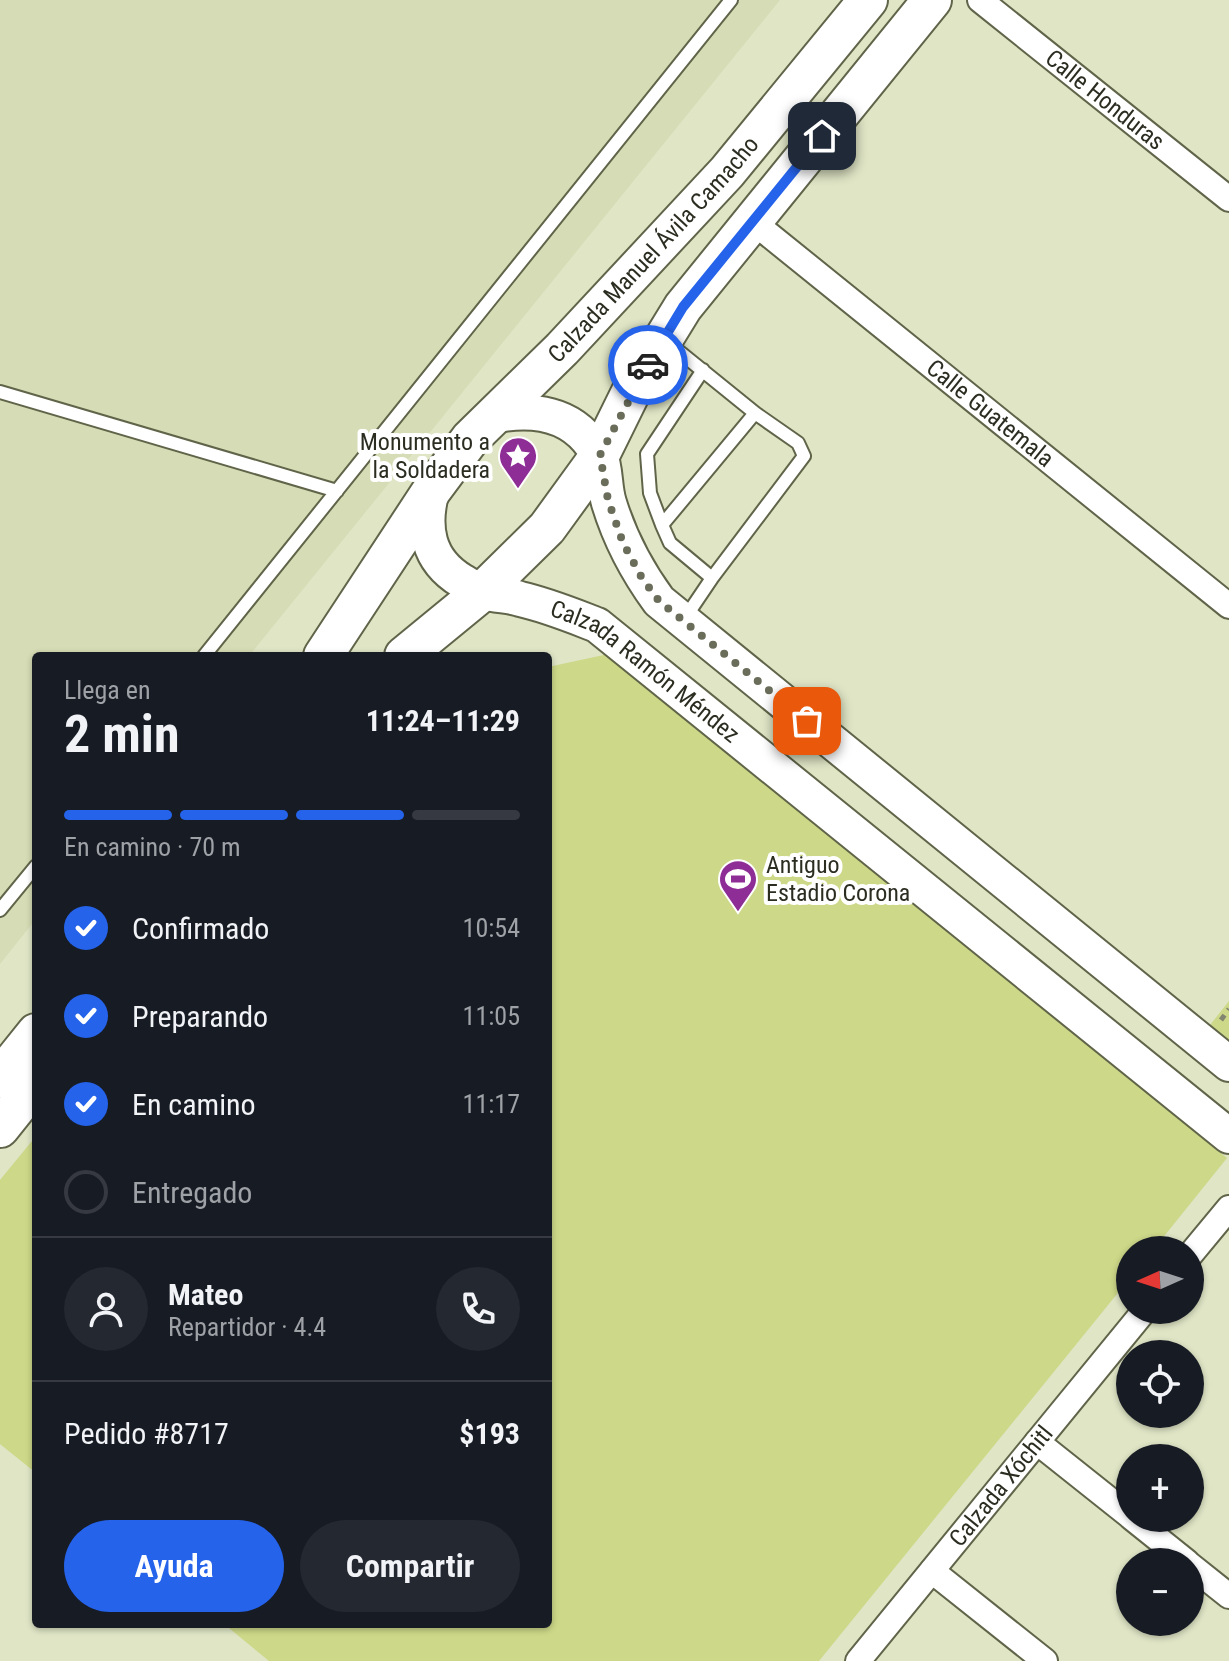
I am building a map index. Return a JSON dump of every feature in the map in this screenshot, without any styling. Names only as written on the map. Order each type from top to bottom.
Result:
[{"type":"main road","name":"Calzada Manuel Ávila Camacho","points":[[432,490],[470,439],[572,339],[727,172],[868,0]]},
{"type":"main road","name":"Calzada Manuel Ávila Camacho","points":[[409,652],[482,592],[547,528],[600,455],[632,390],[683,307],[932,0]]},
{"type":"main road","points":[[492,416],[516,411],[540,413],[564,421],[584,435],[600,455],[608,500],[623,543],[659,601],[1229,1064]]},
{"type":"main road","points":[[326,652],[432,490]]},
{"type":"main road","name":"Calzada Ramón Méndez","points":[[432,490],[426,524],[429,543],[437,559],[450,573],[482,592],[556,608],[597,625],[1229,1136]]},
{"type":"main road","points":[[0,1078],[32,1038]]},
{"type":"main road","points":[[0,1128],[32,1088]]},
{"type":"street","name":"Calle Honduras","points":[[980,0],[1229,199]]},
{"type":"street","name":"Calle Guatemala","points":[[752,221],[1229,606]]},
{"type":"street","points":[[1204,1238],[1229,1208]]},
{"type":"street","name":"Calzada Xóchitl","points":[[858,1661],[1134,1324]]},
{"type":"street","points":[[1037,1442],[1116,1505]]},
{"type":"street","points":[[1150,1532],[1169,1548]]},
{"type":"street","points":[[932,1571],[1045,1661]]},
{"type":"street","points":[[1204,1576],[1229,1596]]},
{"type":"lane","points":[[207,652],[731,0]]},
{"type":"lane","points":[[664,340],[755,413],[798,443],[804,456],[712,578],[684,621]]},
{"type":"lane","points":[[703,370],[647,454],[650,493],[670,543],[712,578]]},
{"type":"lane","points":[[0,392],[337,491]]},
{"type":"lane","points":[[662,525],[755,413]]},
{"type":"lane","points":[[0,910],[32,871]]},
{"type":"shaded area","points":[[0,0],[780,0],[252,652],[32,652],[32,924],[0,964]]},
{"type":"green space","name":"Antiguo Estadio Corona","points":[[613,653],[1227,1158],[1164,1236],[1116,1236],[1116,1295],[819,1661],[269,1661],[229,1628],[552,1628],[552,666]]},
{"type":"green space","points":[[1229,1001],[1229,1056],[1203,1034]]},
{"type":"green space","points":[[32,1141],[32,1470],[0,1444],[0,1180]]},
{"type":"way so far","points":[[648,365],[600,455],[608,500],[623,543],[659,601],[807,721]]},
{"type":"place","name":"Monumento a la Soldadera","points":[[518,490]]},
{"type":"place","name":"Antiguo Estadio Corona","points":[[738,913]]},
{"type":"route","points":[[648,365],[683,307],[822,136]]}]
